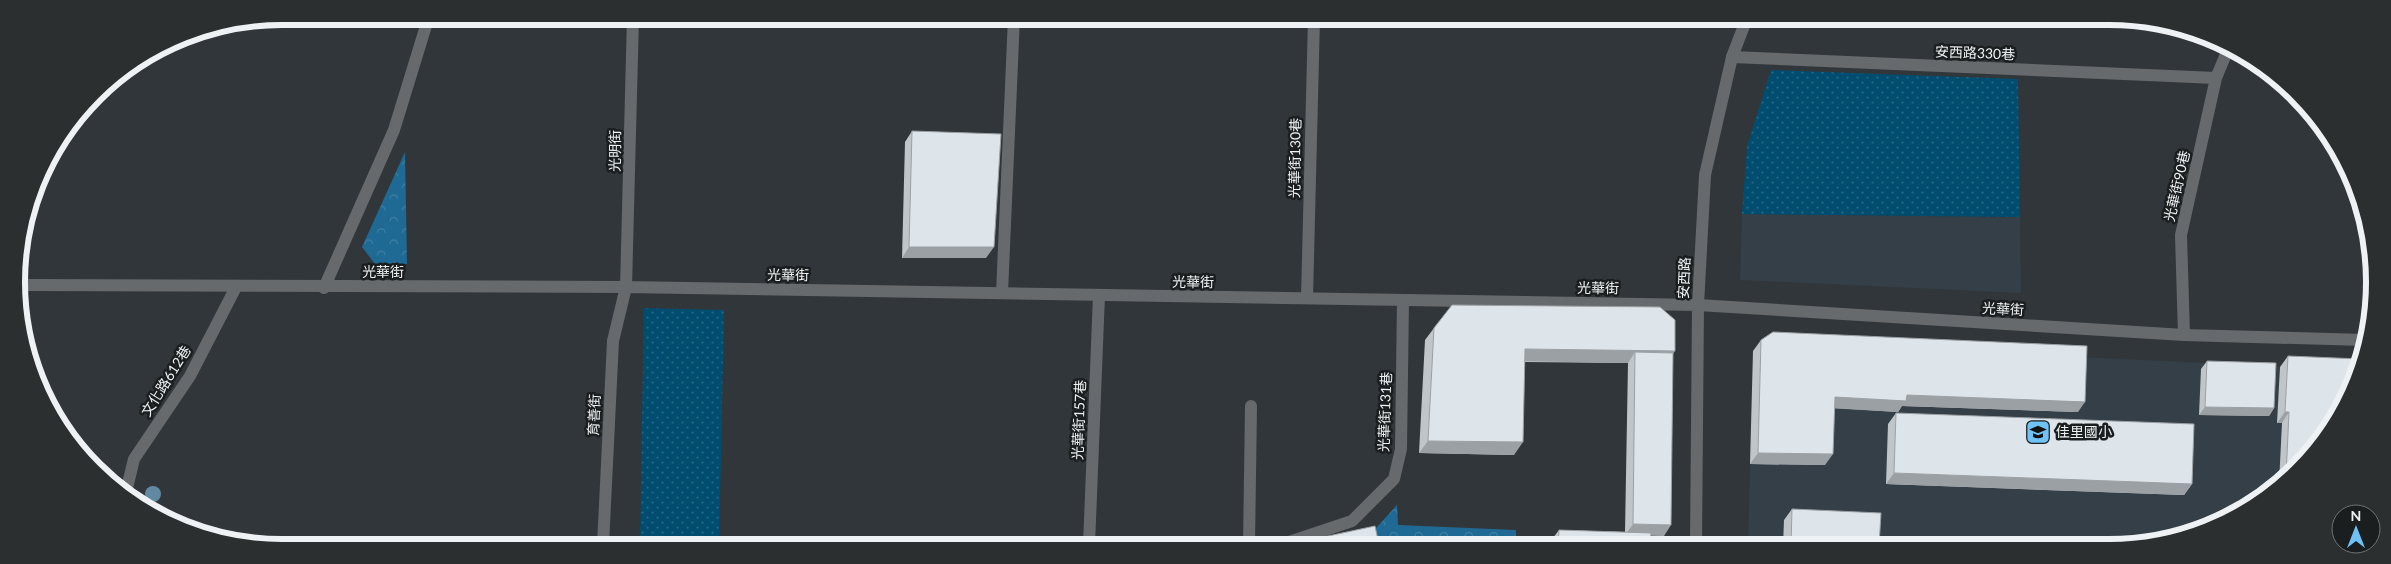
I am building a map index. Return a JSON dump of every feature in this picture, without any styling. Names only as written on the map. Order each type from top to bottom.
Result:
[{"type":"street","points":[[324,288],[394,130],[426,25]]},
{"type":"street","name":"光明街","points":[[626,287],[633,25]]},
{"type":"street","points":[[1002,293],[1014,25]]},
{"type":"street","name":"光華街130巷","points":[[1306,298],[1314,25]]},
{"type":"street","name":"安西路","points":[[1696,539],[1698,305],[1705,175],[1732,57],[1744,25]]},
{"type":"street","name":"光華街90巷","points":[[2184,335],[2181,235],[2216,78],[2226,54]]},
{"type":"street","name":"安西路330巷","points":[[1732,57],[2216,78]]},
{"type":"street","name":"光華街","points":[[25,285],[324,288],[626,287],[1698,305],[2184,335],[2359,340]]},
{"type":"street","name":"文化路612巷","points":[[127,487],[134,460],[190,376],[236,287]]},
{"type":"street","name":"育善街","points":[[603,539],[612,341],[626,287]]},
{"type":"street","name":"光華街157巷","points":[[1089,539],[1099,295]]},
{"type":"street","name":"光華街131巷","points":[[1300,539],[1352,521],[1394,479],[1402,449],[1402,300]]},
{"type":"street","points":[[1250,539],[1252,406]]},
{"type":"shaded area","points":[[1771,70],[2018,79],[2020,217],[1742,214],[1747,146]]},
{"type":"shaded area","points":[[1742,214],[2020,217],[2021,293],[1740,280]]},
{"type":"shaded area","points":[[644,308],[724,310],[719,539],[640,539]]},
{"type":"shaded area","name":"佳里國小","points":[[1753,351],[2080,357],[2350,370],[2339,396],[2323,425],[2291,464],[2238,505],[2176,530],[2143,537],[2109,539],[1748,539]]},
{"type":"green space","points":[[405,152],[407,264],[375,264],[362,247]]},
{"type":"green space","points":[[1397,505],[1398,525],[1516,530],[1515,539],[1366,539]]},
{"type":"building","points":[[912,131],[1001,134],[994,247],[909,247]]},
{"type":"building","points":[[1452,305],[1660,307],[1675,320],[1675,351],[1525,349],[1523,442],[1428,441],[1434,328]]},
{"type":"building","points":[[1773,332],[2087,346],[2085,402],[1907,395],[1906,401],[1835,397],[1833,454],[1758,453],[1761,340]]},
{"type":"building","points":[[1635,352],[1673,353],[1671,525],[1633,524]]},
{"type":"building","points":[[2288,356],[2354,359],[2339,396],[2323,425],[2286,468],[2289,412],[2285,412]]},
{"type":"building","points":[[2207,361],[2276,363],[2274,408],[2205,407]]},
{"type":"building","points":[[1896,413],[2194,424],[2192,484],[1894,473]]},
{"type":"building","points":[[1792,509],[1881,513],[1879,539],[1791,539]]},
{"type":"building","points":[[1375,526],[1378,539],[1314,539]]},
{"type":"building","points":[[1559,530],[1651,533],[1650,539],[1558,539]]},
{"type":"place","name":"佳里國小","points":[[2038,432]]}]
